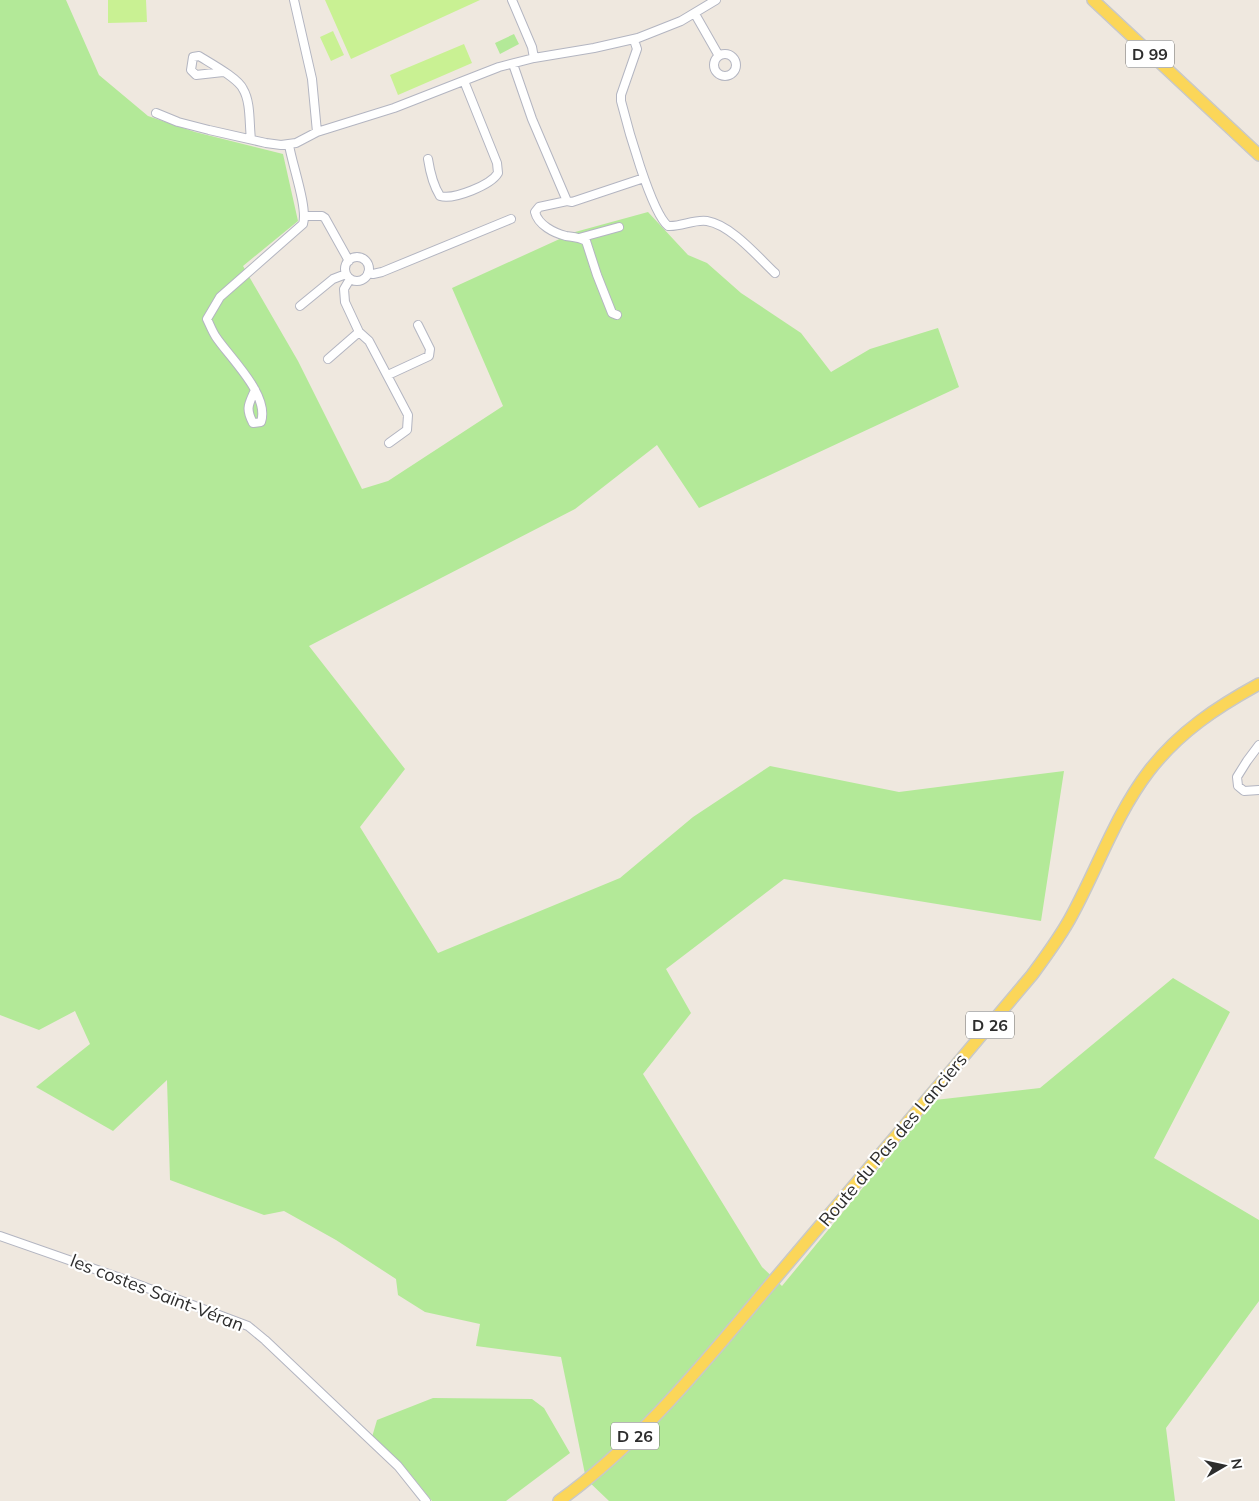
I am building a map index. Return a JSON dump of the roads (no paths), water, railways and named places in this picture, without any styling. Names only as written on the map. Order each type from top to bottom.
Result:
[{"type":"main road","name":"D 99","points":[[1093,0],[1259,155]]},
{"type":"main road","name":"Route du Pas des Lanciers","points":[[558,1501],[586,1481],[623,1448],[704,1363],[1032,975],[1055,944],[1072,915],[1120,818],[1150,770],[1172,745],[1202,719],[1259,684]]},
{"type":"street","points":[[294,0],[312,79],[318,132]]},
{"type":"street","points":[[512,0],[532,47],[534,58]]},
{"type":"street","points":[[156,113],[178,122],[266,143],[296,144],[318,132],[394,108],[499,67],[534,58],[634,40],[695,14],[716,0]]},
{"type":"street","points":[[695,14],[719,56]]},
{"type":"street","points":[[634,40],[636,49],[621,100],[644,178],[659,215],[668,226],[706,221],[725,227],[775,273]]},
{"type":"street","points":[[513,64],[532,119],[567,201]]},
{"type":"street","points":[[223,72],[235,80],[244,91],[251,139]]},
{"type":"street","points":[[428,159],[430,171],[438,192],[440,196],[445,198],[456,196],[492,181],[498,173],[497,163],[464,81]]},
{"type":"street","points":[[255,390],[215,336],[208,319],[220,296],[303,224],[304,216],[289,145]]},
{"type":"street","points":[[617,315],[612,313],[586,241],[569,237],[544,226],[536,215],[536,209],[567,201],[572,202],[644,178]]},
{"type":"street","points":[[304,216],[322,216],[325,218],[349,261]]},
{"type":"street","points":[[368,273],[382,272],[511,219]]},
{"type":"street","points":[[579,238],[619,227]]},
{"type":"street","points":[[300,306],[333,279],[348,277],[355,281],[362,280],[368,273],[368,264],[364,259],[356,257],[349,261],[345,267],[348,277],[344,295],[360,332],[369,341],[405,408],[408,420],[407,430],[389,443]]},
{"type":"street","points":[[388,375],[429,356],[430,349],[418,325]]},
{"type":"street","points":[[328,359],[360,332]]},
{"type":"street","points":[[1259,745],[1246,761],[1237,777],[1238,786],[1244,791],[1259,790]]},
{"type":"street","name":"les costes Saint-Véran","points":[[0,1236],[126,1280],[248,1326],[266,1340],[398,1466],[426,1501]]}]
